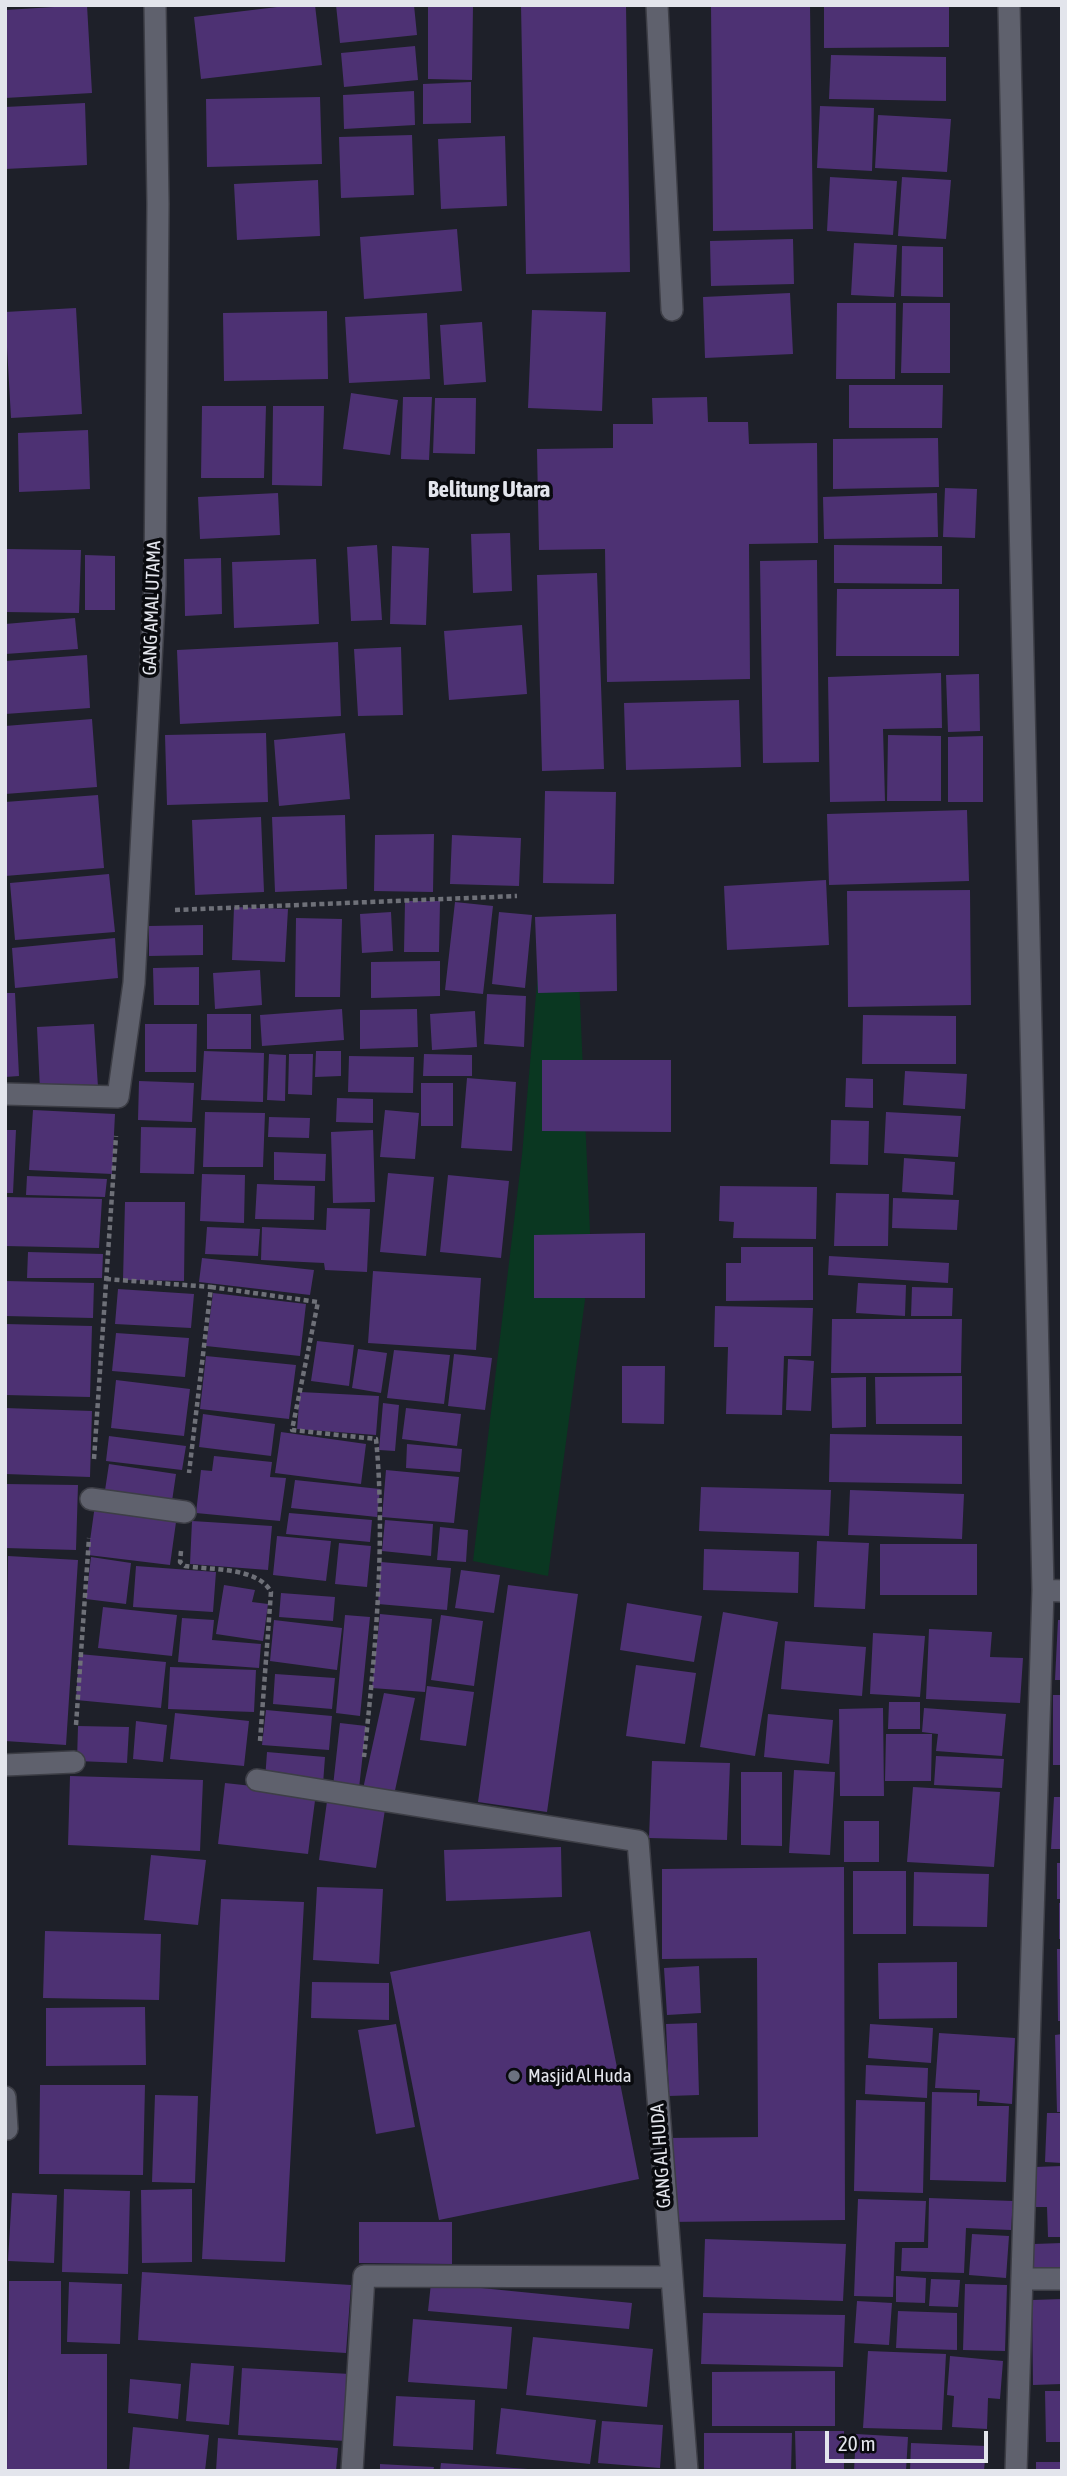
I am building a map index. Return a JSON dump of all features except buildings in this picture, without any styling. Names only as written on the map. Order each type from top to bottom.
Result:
[{"type":"street","name":"GANG AMAL UTAMA","points":[[118,1097],[134,983],[155,585],[158,204],[155,5]]},
{"type":"street","points":[[657,5],[672,310]]},
{"type":"street","points":[[1009,5],[1052,1590],[1016,2471]]},
{"type":"street","points":[[5,1094],[118,1097]]},
{"type":"street","points":[[91,1499],[185,1513]]},
{"type":"street","points":[[5,1765],[74,1762]]},
{"type":"street","points":[[257,1780],[361,1795]]},
{"type":"street","name":"GANG AL HUDA","points":[[361,1795],[638,1841],[687,2471]]},
{"type":"street","points":[[5,2097],[7,2129]]},
{"type":"street","points":[[352,2471],[364,2276],[670,2277]]},
{"type":"street","points":[[1023,2279],[1062,2279]]},
{"type":"path","points":[[137,911],[517,896]]},
{"type":"path","points":[[74,1762],[118,1097]]},
{"type":"path","points":[[211,1287],[318,1302],[292,1430],[376,1439],[381,1486],[371,1688],[361,1795]]},
{"type":"green space","points":[[542,926],[577,932],[591,1255],[548,1576],[473,1561],[522,1155]]},
{"type":"place","name":"Masjid Al Huda","points":[[514,2076]]},
{"type":"district","name":"Belitung Utara","points":[[489,490]]}]
